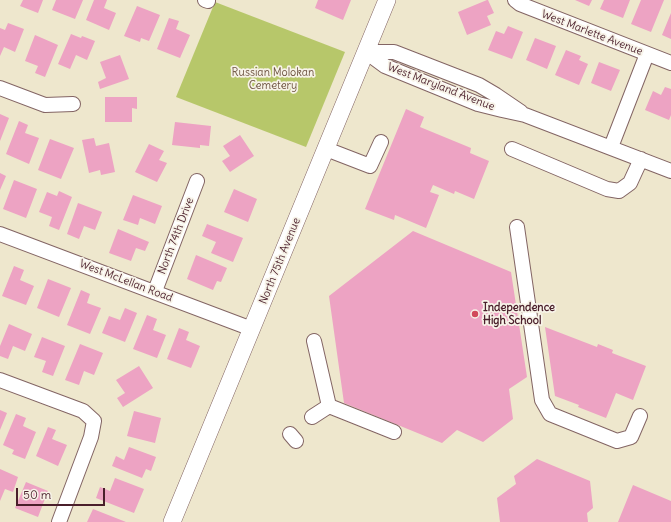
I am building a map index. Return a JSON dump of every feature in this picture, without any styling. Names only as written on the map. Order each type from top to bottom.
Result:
[{"type":"main road","name":"North 75th Avenue","points":[[172,522],[387,0]]},
{"type":"street","name":"West Marlette Avenue","points":[[515,0],[520,4],[671,64]]},
{"type":"street","name":"West Maryland Avenue","points":[[366,52],[394,52],[479,85],[496,94],[525,115],[671,171]]},
{"type":"street","points":[[611,147],[647,54]]},
{"type":"street","points":[[0,88],[45,105],[73,104]]},
{"type":"street","points":[[326,149],[370,166],[381,142]]},
{"type":"street","points":[[512,149],[608,189],[619,191],[630,183],[641,159]]},
{"type":"street","name":"North 74th Drive","points":[[155,291],[197,181]]},
{"type":"street","points":[[517,227],[542,400],[550,414],[617,441],[631,437],[640,416]]},
{"type":"street","name":"West McLellan Road","points":[[0,234],[155,291],[252,329]]},
{"type":"street","points":[[314,342],[329,406]]},
{"type":"street","points":[[0,380],[83,411],[94,421],[91,437],[58,522]]},
{"type":"street","points":[[312,417],[329,406]]},
{"type":"street","points":[[329,406],[394,432]]},
{"type":"green space","name":"Russian Molokan Cemetery","points":[[215,2],[345,52],[306,147],[176,97]]},
{"type":"building","points":[[23,0],[43,0],[38,13],[20,6]]},
{"type":"building","points":[[56,0],[83,0],[75,19],[52,10]]},
{"type":"building","points":[[94,0],[107,0],[104,8],[116,13],[109,30],[86,20]]},
{"type":"building","points":[[318,0],[351,0],[343,20],[315,8]]},
{"type":"building","points":[[487,0],[494,13],[487,16],[491,25],[467,35],[458,12]]},
{"type":"building","points":[[575,0],[592,0],[589,6]]},
{"type":"building","points":[[604,0],[630,0],[623,18],[600,9]]},
{"type":"building","points":[[641,0],[664,0],[651,32],[631,24]]},
{"type":"building","points":[[137,6],[160,15],[149,41],[141,38],[140,42],[124,36]]},
{"type":"building","points":[[671,13],[671,39],[662,35]]},
{"type":"building","points":[[169,18],[179,21],[176,29],[190,35],[180,58],[157,49]]},
{"type":"building","points":[[8,23],[24,29],[15,52],[4,47],[0,56],[0,28],[5,30]]},
{"type":"building","points":[[508,26],[523,32],[512,59],[488,50],[496,31],[504,34]]},
{"type":"building","points":[[71,34],[95,41],[87,60],[76,55],[70,69],[58,64]]},
{"type":"building","points":[[35,35],[58,45],[45,77],[35,73],[38,66],[25,61]]},
{"type":"building","points":[[535,38],[556,46],[547,69],[526,60]]},
{"type":"building","points":[[566,50],[581,56],[579,60],[588,64],[579,85],[555,75]]},
{"type":"building","points":[[120,55],[129,79],[100,89],[98,82],[106,78],[100,62]]},
{"type":"building","points":[[599,62],[620,70],[611,91],[591,83]]},
{"type":"building","points":[[665,87],[671,89],[671,115],[669,120],[645,110],[653,91],[661,95]]},
{"type":"building","points":[[105,97],[137,97],[137,109],[132,108],[132,122],[105,122]]},
{"type":"building","points":[[406,109],[424,117],[420,127],[471,148],[470,153],[489,161],[474,199],[455,191],[454,194],[433,185],[430,192],[439,195],[426,228],[395,215],[394,220],[365,209]]},
{"type":"building","points":[[0,114],[9,118],[0,141]]},
{"type":"building","points":[[19,121],[28,125],[25,133],[39,138],[29,164],[6,154]]},
{"type":"building","points":[[175,122],[211,126],[209,146],[200,145],[200,148],[172,145]]},
{"type":"building","points":[[240,135],[254,156],[230,172],[222,161],[230,156],[223,146]]},
{"type":"building","points":[[94,138],[96,146],[109,143],[115,172],[101,175],[100,170],[89,173],[82,140]]},
{"type":"building","points":[[50,139],[74,148],[61,179],[38,170]]},
{"type":"building","points":[[149,144],[164,151],[159,160],[167,163],[157,182],[135,172]]},
{"type":"building","points":[[0,173],[6,176],[0,190]]},
{"type":"building","points":[[14,180],[37,189],[26,218],[3,209]]},
{"type":"building","points":[[234,189],[257,199],[248,222],[224,212]]},
{"type":"building","points":[[59,191],[72,197],[59,230],[49,226],[52,217],[39,212],[47,192],[57,196]]},
{"type":"building","points":[[133,195],[162,206],[155,224],[140,218],[138,225],[123,220]]},
{"type":"building","points":[[78,203],[102,212],[95,230],[84,226],[79,239],[67,234]]},
{"type":"building","points":[[207,224],[243,238],[233,262],[211,253],[216,242],[202,236]]},
{"type":"building","points":[[118,229],[149,242],[145,251],[136,248],[131,261],[109,253]]},
{"type":"building","points":[[413,231],[511,272],[527,377],[509,389],[513,419],[483,442],[457,430],[442,443],[344,403],[329,296]]},
{"type":"building","points":[[196,255],[227,268],[221,282],[217,281],[213,290],[187,279]]},
{"type":"building","points":[[14,266],[24,270],[20,280],[34,286],[26,305],[2,296]]},
{"type":"building","points":[[48,279],[71,288],[59,317],[37,308]]},
{"type":"building","points":[[81,290],[90,294],[87,303],[101,308],[90,334],[67,325]]},
{"type":"building","points":[[125,308],[137,313],[125,342],[102,333],[109,316],[120,320]]},
{"type":"building","points":[[147,315],[157,319],[153,330],[166,335],[157,358],[133,349]]},
{"type":"building","points":[[9,324],[32,334],[25,351],[13,346],[8,359],[0,356],[0,346]]},
{"type":"building","points":[[545,327],[597,347],[598,344],[613,350],[612,353],[646,366],[633,400],[616,393],[606,418],[578,407],[579,405],[555,396]]},
{"type":"building","points":[[179,328],[189,332],[186,340],[200,346],[191,368],[167,359]]},
{"type":"building","points":[[42,337],[65,346],[53,376],[42,372],[46,361],[34,357]]},
{"type":"building","points":[[80,344],[103,353],[94,375],[84,371],[79,385],[65,380]]},
{"type":"building","points":[[139,366],[153,388],[123,407],[117,398],[125,393],[116,380]]},
{"type":"building","points":[[0,410],[7,413],[0,430]]},
{"type":"building","points":[[134,411],[161,418],[155,443],[127,436]]},
{"type":"building","points":[[16,414],[26,418],[23,426],[36,432],[25,459],[12,454],[14,450],[3,445]]},
{"type":"building","points":[[48,427],[56,430],[52,439],[67,445],[58,466],[36,456]]},
{"type":"building","points":[[129,447],[156,457],[151,471],[146,469],[142,478],[112,466],[116,456],[124,460]]},
{"type":"building","points":[[537,459],[590,481],[593,508],[587,513],[588,522],[500,522],[497,498],[516,484],[514,476]]},
{"type":"building","points":[[0,469],[18,477],[13,492],[5,489],[0,501]]},
{"type":"building","points":[[115,478],[144,489],[134,513],[96,498],[100,487],[110,491]]},
{"type":"building","points":[[26,482],[48,491],[38,517],[15,508]]},
{"type":"building","points":[[633,485],[671,501],[671,522],[618,522]]},
{"type":"building","points":[[93,509],[126,522],[87,522]]},
{"type":"place","name":"Independence High School","points":[[475,314]]}]
